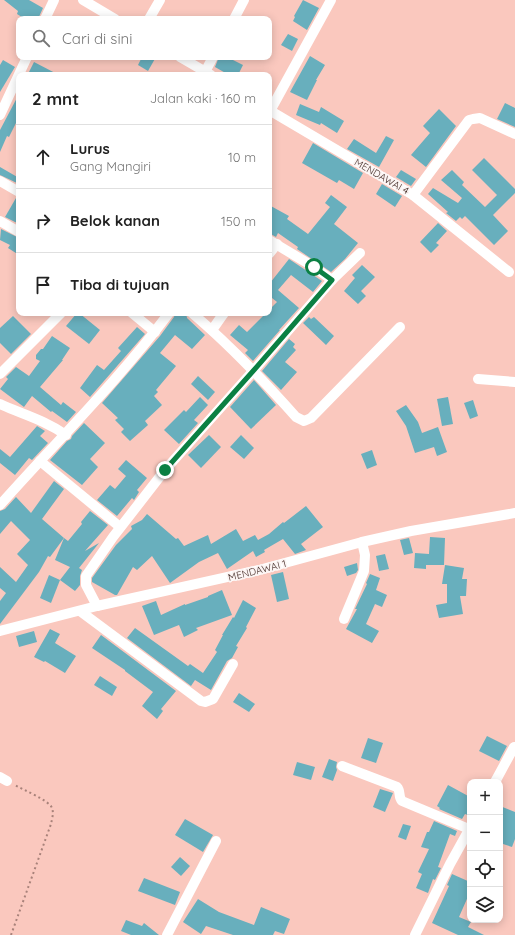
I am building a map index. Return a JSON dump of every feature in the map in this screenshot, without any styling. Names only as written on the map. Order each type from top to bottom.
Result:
[{"type":"street","points":[[46,16],[54,0]]},
{"type":"street","points":[[83,0],[110,16]]},
{"type":"street","points":[[151,16],[160,0]]},
{"type":"street","points":[[236,16],[244,0]]},
{"type":"street","points":[[272,106],[331,0]]},
{"type":"street","points":[[22,72],[26,60]]},
{"type":"street","points":[[185,60],[206,72]]},
{"type":"street","points":[[208,72],[213,60]]},
{"type":"street","points":[[0,115],[16,89]]},
{"type":"street","name":"MENDAWAI 4","points":[[272,111],[413,195],[469,120],[480,118],[515,134]]},
{"type":"street","points":[[0,181],[16,190]]},
{"type":"street","points":[[413,195],[509,272]]},
{"type":"street","points":[[0,221],[16,230]]},
{"type":"street","points":[[273,242],[332,280]]},
{"type":"street","points":[[97,606],[86,585],[86,576],[120,527],[165,470],[332,280],[360,253]]},
{"type":"street","points":[[0,374],[58,316]]},
{"type":"street","points":[[136,316],[155,332]]},
{"type":"street","points":[[0,505],[66,435],[155,332],[167,316]]},
{"type":"street","points":[[196,316],[254,370],[296,417],[301,420],[307,420],[400,327]]},
{"type":"street","points":[[212,330],[222,316]]},
{"type":"street","points":[[478,379],[515,382]]},
{"type":"street","points":[[0,404],[55,427],[66,435]]},
{"type":"street","points":[[40,461],[120,527]]},
{"type":"street","name":"MENDAWAI 1","points":[[0,631],[97,606],[259,570],[362,542],[411,531],[515,513]]},
{"type":"street","points":[[344,619],[364,571],[365,555],[362,542]]},
{"type":"street","points":[[80,611],[201,701],[205,702],[213,699],[233,664]]},
{"type":"street","points":[[497,779],[514,746]]},
{"type":"street","points":[[342,766],[397,787],[400,792],[400,799],[402,801],[467,827]]},
{"type":"street","points":[[415,935],[467,833]]},
{"type":"street","points":[[167,935],[216,841]]},
{"type":"path","points":[[3,779],[49,803],[52,809],[51,824],[11,935]]},
{"type":"building","points":[[4,0],[29,0],[43,8],[39,16],[20,16],[17,14],[18,11]]},
{"type":"building","points":[[303,0],[319,8],[307,30],[293,21],[294,16]]},
{"type":"building","points":[[288,34],[298,39],[292,51],[281,45]]},
{"type":"building","points":[[310,56],[325,65],[307,100],[290,92]]},
{"type":"building","points":[[3,60],[15,67],[0,92],[0,65]]},
{"type":"building","points":[[140,60],[154,60],[148,71],[138,65]]},
{"type":"building","points":[[218,60],[233,60],[243,65],[240,72],[224,72],[215,67]]},
{"type":"building","points":[[34,62],[53,72],[29,72]]},
{"type":"building","points":[[16,100],[16,123],[9,137],[7,136],[0,152],[0,130]]},
{"type":"building","points":[[505,103],[515,108],[515,127],[497,119]]},
{"type":"building","points":[[300,104],[319,112],[321,107],[344,121],[337,133],[321,123],[320,125],[296,115]]},
{"type":"building","points":[[439,109],[456,126],[426,167],[411,155],[430,133],[423,126]]},
{"type":"building","points":[[386,136],[394,140],[379,167],[347,149],[354,139],[376,153]]},
{"type":"building","points":[[313,143],[363,173],[354,189],[339,180],[337,183],[302,163]]},
{"type":"building","points":[[484,158],[515,189],[515,193],[493,215],[508,231],[494,245],[465,216],[462,219],[460,217],[456,221],[428,194],[433,188],[458,203],[462,198],[441,180],[452,170],[464,182],[462,185],[485,207],[497,195],[472,170]]},
{"type":"building","points":[[0,167],[16,176],[16,183],[0,175]]},
{"type":"building","points":[[401,170],[416,179],[411,186],[396,177]]},
{"type":"building","points":[[382,184],[402,196],[395,207],[376,194]]},
{"type":"building","points":[[331,195],[347,207],[334,224],[358,243],[345,259],[331,272],[297,249],[298,247],[278,233],[276,237],[272,235],[272,207],[289,216],[287,219],[308,234],[330,207],[325,203]]},
{"type":"building","points":[[16,198],[16,222],[5,217]]},
{"type":"building","points":[[438,223],[447,231],[436,243],[439,245],[431,253],[420,242]]},
{"type":"building","points":[[1,229],[16,236],[16,253],[8,248],[10,245],[0,240]]},
{"type":"building","points":[[289,259],[322,281],[313,292],[291,275],[278,290],[299,308],[253,361],[245,353],[248,350],[230,335],[239,325],[247,332],[263,316],[272,316],[272,307],[277,302],[272,298],[272,280]]},
{"type":"building","points":[[362,265],[375,277],[361,291],[366,296],[358,304],[344,291],[355,278],[352,275]]},
{"type":"building","points":[[13,316],[31,334],[11,354],[0,343],[0,328]]},
{"type":"building","points":[[74,316],[83,316],[100,330],[89,344],[66,326]]},
{"type":"building","points":[[187,316],[205,335],[192,349],[175,335],[160,353],[176,366],[156,390],[158,392],[154,396],[162,405],[145,421],[148,425],[130,441],[121,432],[124,429],[115,420],[118,418],[102,403],[160,336],[174,317]]},
{"type":"building","points":[[309,317],[311,319],[314,317],[334,336],[326,345],[303,323]]},
{"type":"building","points":[[137,327],[145,334],[90,397],[80,388],[97,365],[104,370],[121,351],[118,348]]},
{"type":"building","points":[[52,336],[70,348],[63,360],[40,387],[61,405],[63,402],[76,412],[67,422],[52,411],[51,412],[32,396],[24,407],[0,389],[8,379],[6,377],[16,367],[29,376],[40,361],[36,359],[36,355],[41,349],[43,349]]},
{"type":"building","points":[[289,339],[295,344],[293,347],[296,350],[285,362],[297,372],[281,390],[262,371]]},
{"type":"building","points":[[198,376],[215,392],[208,400],[191,384]]},
{"type":"building","points":[[254,380],[276,405],[251,429],[230,407]]},
{"type":"building","points":[[200,397],[208,405],[194,420],[198,423],[179,444],[164,430],[184,410],[186,412]]},
{"type":"building","points":[[448,397],[453,424],[442,426],[437,399]]},
{"type":"building","points":[[473,400],[478,416],[470,419],[464,403]]},
{"type":"building","points":[[406,405],[418,422],[422,433],[438,427],[447,452],[437,456],[434,447],[415,453],[406,426],[396,411]]},
{"type":"building","points":[[84,423],[105,443],[90,459],[98,467],[82,485],[50,460],[67,441],[71,439]]},
{"type":"building","points":[[37,426],[45,431],[40,436],[48,443],[32,460],[29,458],[15,475],[0,463],[0,449],[10,457]]},
{"type":"building","points":[[209,435],[221,447],[201,468],[188,455]]},
{"type":"building","points":[[241,435],[254,448],[244,459],[230,447]]},
{"type":"building","points":[[372,450],[377,465],[367,469],[361,454]]},
{"type":"building","points":[[126,460],[147,478],[137,490],[139,492],[134,500],[132,498],[117,516],[97,500],[110,485],[115,489],[126,476],[118,469]]},
{"type":"building","points":[[54,481],[64,489],[42,519],[64,538],[50,557],[48,556],[39,572],[0,624],[0,601],[6,593],[0,588],[0,567],[16,582],[28,565],[17,554],[30,540],[11,521],[0,534],[0,511],[5,509],[16,497],[31,513]]},
{"type":"building","points":[[306,506],[323,527],[301,544],[306,550],[295,554],[283,539],[264,550],[265,552],[256,557],[253,551],[227,569],[218,553],[199,562],[170,583],[152,556],[137,570],[133,567],[117,595],[92,582],[92,578],[116,545],[132,529],[131,526],[142,520],[147,514],[176,539],[178,538],[184,546],[208,535],[211,544],[236,529],[243,541],[255,535],[258,540],[269,534]]},
{"type":"building","points":[[90,511],[108,525],[85,551],[99,543],[79,568],[82,570],[80,585],[75,591],[60,580],[70,567],[55,560],[64,538],[68,541],[82,524],[81,522]]},
{"type":"building","points":[[430,537],[445,538],[444,565],[426,565],[426,569],[414,568],[415,553],[429,554]]},
{"type":"building","points":[[409,538],[413,553],[404,555],[400,540]]},
{"type":"building","points":[[385,554],[389,569],[379,571],[376,556]]},
{"type":"building","points":[[357,563],[358,570],[356,573],[347,576],[344,567]]},
{"type":"building","points":[[445,565],[464,568],[462,579],[467,579],[466,596],[460,596],[463,614],[439,618],[436,605],[447,603],[447,584],[442,584]]},
{"type":"building","points":[[283,572],[289,599],[277,602],[271,575]]},
{"type":"building","points":[[370,574],[380,578],[376,590],[387,595],[382,607],[375,604],[366,624],[379,631],[372,643],[346,629],[357,609],[355,609]]},
{"type":"building","points":[[49,575],[60,580],[51,603],[40,598]]},
{"type":"building","points":[[222,590],[232,615],[196,628],[198,630],[184,637],[179,625],[154,635],[142,606],[156,601],[161,615]]},
{"type":"building","points":[[243,600],[256,608],[246,627],[247,628],[236,646],[238,647],[232,658],[227,661],[211,690],[195,680],[191,686],[127,638],[135,628],[188,666],[190,664],[203,673],[217,652],[215,650],[222,635],[233,617],[234,618]]},
{"type":"building","points":[[50,629],[60,634],[55,643],[76,656],[65,673],[45,661],[44,662],[34,657]]},
{"type":"building","points":[[34,631],[37,642],[19,647],[16,636]]},
{"type":"building","points":[[101,635],[176,691],[161,709],[163,711],[157,719],[142,706],[153,692],[125,670],[92,648]]},
{"type":"building","points":[[100,676],[117,687],[112,696],[94,685]]},
{"type":"building","points":[[239,693],[255,704],[249,712],[233,702]]},
{"type":"building","points":[[487,736],[507,746],[499,761],[479,751]]},
{"type":"building","points":[[368,738],[383,743],[376,763],[361,758]]},
{"type":"building","points":[[329,759],[337,762],[337,770],[333,781],[322,777]]},
{"type":"building","points":[[297,762],[315,767],[311,780],[293,775]]},
{"type":"building","points":[[448,785],[467,795],[467,815],[465,814],[462,819],[439,809],[440,808],[437,806]]},
{"type":"building","points":[[380,789],[393,793],[385,812],[373,807]]},
{"type":"building","points":[[503,807],[515,812],[515,839],[512,847],[503,844]]},
{"type":"building","points":[[185,819],[213,835],[203,852],[175,835]]},
{"type":"building","points":[[434,821],[457,831],[455,836],[450,834],[438,867],[441,868],[435,880],[433,879],[428,893],[416,888],[422,874],[418,872],[429,849],[421,847],[427,832],[429,832]]},
{"type":"building","points":[[403,824],[411,826],[406,840],[398,837]]},
{"type":"building","points":[[180,857],[190,866],[181,876],[171,867]]},
{"type":"building","points":[[452,874],[467,881],[467,899],[459,917],[467,920],[467,923],[470,923],[468,927],[484,935],[458,935],[432,923],[449,886],[447,885]]},
{"type":"building","points":[[144,878],[180,892],[175,905],[138,891]]},
{"type":"building","points":[[198,899],[219,912],[254,925],[261,907],[290,919],[284,934],[275,931],[273,935],[233,935],[206,926],[201,934],[183,922]]},
{"type":"building","points":[[126,920],[142,926],[144,923],[159,935],[131,935],[121,931]]},
{"type":"route","points":[[165,470],[332,280],[314,267]]}]
